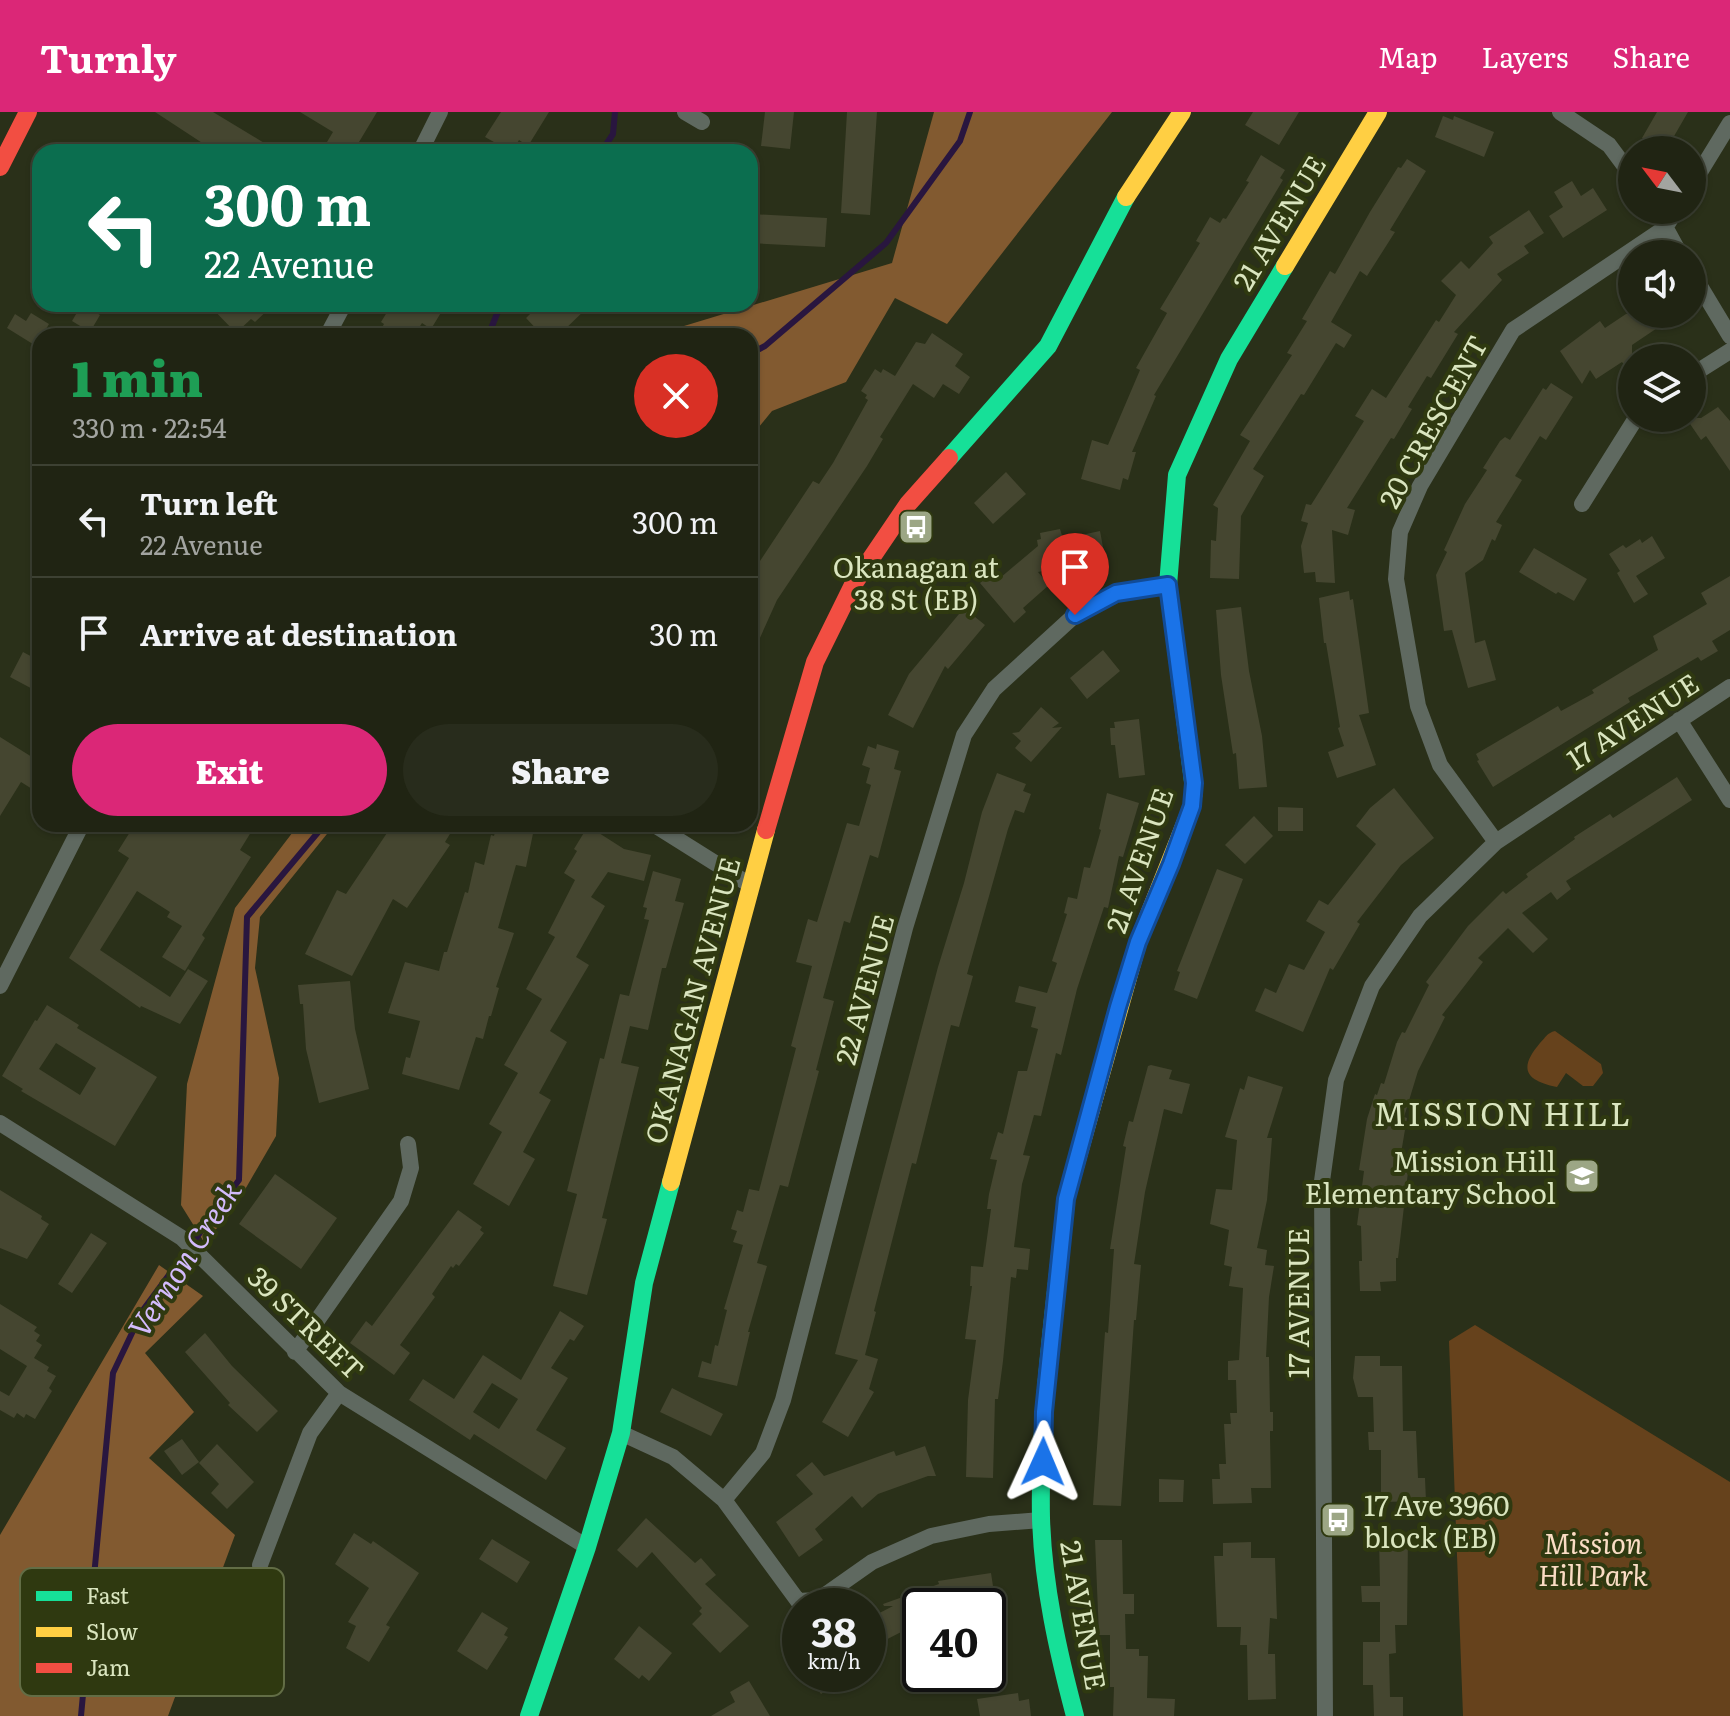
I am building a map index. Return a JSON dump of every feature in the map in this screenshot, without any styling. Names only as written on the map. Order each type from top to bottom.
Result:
[{"type":"street","points":[[0,167],[28,112]]},
{"type":"street","points":[[424,144],[440,112]]},
{"type":"street","points":[[685,112],[702,122]]},
{"type":"street","name":"OKANAGAN AVENUE","points":[[529,1716],[587,1547],[621,1433],[644,1283],[750,885],[815,662],[853,585],[908,504],[1048,346],[1134,181],[1182,112]]},
{"type":"street","name":"21 AVENUE","points":[[1075,1716],[1054,1634],[1041,1520],[1044,1412],[1066,1199],[1138,942],[1192,806],[1194,783],[1168,585],[1177,475],[1229,359],[1378,112]]},
{"type":"street","points":[[1560,112],[1609,145],[1618,157]]},
{"type":"street","points":[[1706,162],[1730,123]]},
{"type":"street","points":[[1663,224],[1672,240]]},
{"type":"street","points":[[1665,228],[1667,224]]},
{"type":"street","name":"20 CRESCENT","points":[[1496,842],[1440,765],[1418,706],[1396,579],[1400,532],[1420,486],[1513,330],[1665,228]]},
{"type":"street","points":[[1706,296],[1730,336]]},
{"type":"street","points":[[1706,366],[1730,351]]},
{"type":"street","points":[[1582,504],[1627,432]]},
{"type":"street","name":"22 AVENUE","points":[[724,1500],[763,1453],[783,1400],[905,928],[964,735],[994,689],[1075,615],[1116,593],[1168,585]]},
{"type":"street","name":"17 AVENUE","points":[[1325,1716],[1322,1181],[1336,1080],[1372,986],[1420,916],[1496,842],[1730,687]]},
{"type":"street","points":[[1679,720],[1730,800]]},
{"type":"street","points":[[0,986],[78,832]]},
{"type":"street","points":[[666,832],[750,885]]},
{"type":"street","name":"39 STREET","points":[[0,1123],[182,1238],[339,1393],[587,1547]]},
{"type":"street","points":[[295,1352],[401,1201],[411,1168],[408,1144]]},
{"type":"street","points":[[260,1565],[310,1433],[339,1393]]},
{"type":"street","points":[[621,1433],[673,1457],[724,1500],[798,1601],[818,1600],[872,1562],[931,1536],[989,1524],[1041,1520]]},
{"type":"green space","points":[[1555,1031],[1601,1064],[1603,1073],[1593,1086],[1583,1086],[1566,1073],[1557,1087],[1537,1081],[1528,1072],[1527,1066],[1533,1052],[1545,1037]]},
{"type":"green space","name":"Mission Hill Park","points":[[1475,1325],[1730,1482],[1730,1716],[1463,1716],[1449,1341]]},
{"type":"shaded area","points":[[934,112],[1112,112],[947,324],[895,298],[846,382],[772,411],[758,428],[758,328],[677,328],[730,312],[758,312],[758,304],[892,263]]},
{"type":"shaded area","points":[[293,832],[329,832],[260,917],[255,968],[279,1078],[276,1136],[232,1212],[204,1242],[181,1205],[187,1084],[235,908]]},
{"type":"shaded area","points":[[159,1265],[203,1296],[145,1353],[194,1412],[149,1458],[235,1535],[223,1568],[20,1568],[20,1696],[175,1696],[168,1716],[0,1716],[0,1535]]},
{"type":"building","points":[[155,112],[213,112],[266,144],[204,144]]},
{"type":"building","points":[[300,112],[377,112],[358,144],[326,144],[333,132]]},
{"type":"building","points":[[501,112],[549,112],[529,144],[519,140],[517,144],[498,144],[485,137]]},
{"type":"building","points":[[765,112],[794,112],[790,149],[761,146]]},
{"type":"building","points":[[847,112],[877,112],[870,215],[841,213]]},
{"type":"building","points":[[1253,112],[1299,112],[1279,145],[1245,125]]},
{"type":"building","points":[[1657,112],[1688,112],[1674,136],[1643,136]]},
{"type":"building","points":[[1443,116],[1453,120],[1454,116],[1494,132],[1484,157],[1435,137]]},
{"type":"building","points":[[1261,155],[1285,170],[1280,178],[1283,180],[1154,395],[1132,452],[1136,452],[1128,480],[1123,478],[1120,490],[1081,479],[1092,440],[1108,445],[1140,370],[1136,368],[1167,313],[1160,309],[1200,243],[1196,241],[1210,217],[1220,223],[1223,218],[1226,219],[1249,182],[1246,181]]},
{"type":"building","points":[[1407,159],[1426,171],[1390,230],[1395,232],[1367,276],[1360,271],[1331,322],[1352,335],[1344,348],[1336,343],[1253,469],[1264,476],[1241,516],[1239,579],[1210,578],[1211,540],[1216,541],[1218,508],[1213,505],[1250,441],[1240,435],[1292,355],[1287,353],[1307,321],[1302,319],[1330,271],[1335,274],[1398,167],[1401,168]]},
{"type":"building","points":[[1572,181],[1581,196],[1593,188],[1607,210],[1563,238],[1549,216],[1563,207],[1554,192]]},
{"type":"building","points":[[1529,210],[1544,233],[1524,246],[1529,253],[1497,274],[1502,280],[1454,332],[1458,334],[1431,378],[1427,376],[1408,407],[1412,409],[1394,439],[1391,438],[1347,508],[1355,510],[1348,535],[1332,530],[1335,583],[1316,582],[1315,572],[1304,573],[1301,546],[1308,523],[1301,521],[1306,504],[1311,505],[1364,421],[1355,416],[1372,389],[1386,398],[1436,320],[1439,322],[1456,295],[1441,281],[1461,261],[1469,269],[1493,243],[1489,237]]},
{"type":"building","points":[[758,214],[827,218],[825,247],[758,243]]},
{"type":"building","points":[[77,312],[100,315],[92,328],[83,328],[72,321]]},
{"type":"building","points":[[216,312],[266,312],[255,322],[251,319],[241,328],[231,328]]},
{"type":"building","points":[[387,312],[441,312],[432,328],[422,323],[419,328],[382,328],[384,324],[381,322]]},
{"type":"building","points":[[532,312],[583,312],[566,328],[535,328],[526,318]]},
{"type":"building","points":[[31,313],[49,324],[47,328],[32,328],[32,344],[7,328],[15,314],[26,321]]},
{"type":"building","points":[[1618,319],[1618,328],[1657,328],[1633,344],[1618,344],[1618,365],[1596,379],[1590,370],[1582,384],[1560,351],[1600,321],[1605,328]]},
{"type":"building","points":[[932,333],[963,354],[955,366],[970,377],[959,394],[943,384],[934,398],[913,384],[880,437],[883,439],[867,466],[777,600],[758,642],[758,564],[813,481],[819,484],[833,463],[868,400],[861,391],[875,369],[881,373],[883,369],[895,376],[916,342],[925,344]]},
{"type":"building","points":[[1551,383],[1573,397],[1546,440],[1540,436],[1515,476],[1522,480],[1496,522],[1502,525],[1495,541],[1492,539],[1483,560],[1465,573],[1475,643],[1485,640],[1496,680],[1468,688],[1452,630],[1444,631],[1436,575],[1465,504],[1487,470],[1483,468],[1500,441],[1505,437],[1510,440],[1543,388],[1546,390]]},
{"type":"building","points":[[1718,407],[1730,421],[1730,471],[1706,436],[1701,440],[1696,432],[1706,432],[1706,415]]},
{"type":"building","points":[[1006,472],[1026,494],[993,524],[974,503]]},
{"type":"building","points":[[1060,529],[1063,539],[1100,531],[1105,558],[1038,572],[1049,585],[1023,608],[1026,612],[1014,623],[980,583],[994,571],[1000,578],[1038,546],[1040,533]]},
{"type":"building","points":[[1652,536],[1665,558],[1636,576],[1648,594],[1634,603],[1609,554],[1623,545],[1626,548]]},
{"type":"building","points":[[1534,548],[1587,579],[1574,601],[1519,572]]},
{"type":"building","points":[[1730,576],[1730,630],[1712,641],[1718,651],[1701,661],[1698,657],[1628,698],[1630,702],[1493,787],[1476,754],[1558,706],[1561,711],[1594,693],[1592,690],[1658,650],[1653,636],[1707,604],[1701,593]]},
{"type":"building","points":[[1349,591],[1350,600],[1353,599],[1369,713],[1359,715],[1376,765],[1337,778],[1328,752],[1344,746],[1338,728],[1319,598]]},
{"type":"building","points":[[1241,607],[1267,787],[1239,789],[1236,753],[1233,754],[1221,675],[1216,610]]},
{"type":"building","points":[[964,608],[985,625],[948,669],[945,666],[913,728],[888,715],[909,674]]},
{"type":"building","points":[[1103,650],[1120,671],[1087,699],[1070,678]]},
{"type":"building","points":[[23,652],[32,657],[32,689],[10,677]]},
{"type":"building","points":[[1041,707],[1059,723],[1052,728],[1062,727],[1031,762],[1015,748],[1021,741],[1012,733],[1019,732]]},
{"type":"building","points":[[1139,719],[1145,775],[1119,778],[1110,728],[1115,728],[1114,722]]},
{"type":"building","points":[[0,737],[32,757],[32,789],[21,782],[0,816]]},
{"type":"building","points":[[877,744],[899,751],[894,769],[901,771],[878,858],[870,855],[850,923],[844,921],[823,998],[834,1001],[816,1070],[819,1071],[788,1187],[780,1185],[757,1263],[767,1266],[748,1332],[737,1386],[698,1377],[702,1361],[711,1364],[715,1345],[718,1346],[727,1310],[724,1309],[743,1245],[733,1242],[737,1231],[731,1229],[737,1210],[743,1212],[749,1189],[759,1191],[796,1048],[791,1046],[812,966],[796,962],[808,919],[817,922],[847,823],[859,826],[871,785],[866,783],[870,768],[862,765],[868,746],[876,749]]},
{"type":"building","points":[[997,773],[1026,784],[1023,791],[1031,794],[1024,813],[1015,810],[1008,829],[967,974],[973,976],[959,1027],[951,1025],[874,1311],[865,1355],[878,1359],[869,1389],[874,1392],[848,1437],[822,1422],[858,1360],[835,1354],[938,967],[982,812]]},
{"type":"building","points":[[1677,777],[1692,800],[1566,881],[1571,889],[1557,900],[1551,892],[1522,913],[1548,939],[1533,953],[1508,928],[1478,958],[1483,962],[1442,1015],[1445,1017],[1418,1071],[1404,1117],[1407,1118],[1398,1171],[1408,1172],[1396,1258],[1396,1281],[1380,1282],[1381,1291],[1360,1291],[1361,1226],[1357,1225],[1364,1171],[1359,1170],[1367,1119],[1375,1094],[1381,1083],[1384,1084],[1397,1042],[1402,1032],[1405,1033],[1429,985],[1426,982],[1468,926],[1503,891],[1506,894],[1528,877],[1526,874],[1574,837],[1610,814],[1613,818]]},
{"type":"building","points":[[1394,788],[1434,838],[1401,865],[1357,922],[1360,924],[1333,970],[1330,968],[1303,1032],[1255,1011],[1265,988],[1276,993],[1289,964],[1304,970],[1325,932],[1306,921],[1319,900],[1328,905],[1376,844],[1356,826],[1370,808]]},
{"type":"building","points":[[1107,793],[1139,803],[1123,857],[1119,856],[1108,908],[1104,907],[1077,989],[1061,1055],[1056,1053],[1041,1116],[1034,1115],[1023,1155],[1030,1156],[1022,1184],[1014,1247],[1030,1249],[1028,1270],[1017,1269],[1016,1278],[1011,1277],[1003,1361],[998,1399],[995,1399],[993,1478],[966,1477],[968,1400],[976,1340],[965,1339],[972,1286],[971,1266],[983,1267],[991,1209],[987,1209],[997,1160],[990,1159],[998,1132],[1003,1134],[1018,1071],[1027,1071],[1038,1029],[1031,1027],[1036,1007],[1015,1002],[1019,986],[1047,993],[1057,963],[1052,961],[1067,914],[1064,913],[1068,897],[1077,899],[1084,867],[1090,868]]},
{"type":"building","points":[[1278,807],[1303,808],[1303,831],[1278,831]]},
{"type":"building","points":[[1254,816],[1273,836],[1245,864],[1225,845]]},
{"type":"building","points":[[130,832],[251,832],[240,850],[251,857],[202,935],[205,938],[185,971],[162,957],[182,926],[167,917],[170,912],[137,891],[100,950],[170,997],[188,969],[208,981],[180,1024],[140,1008],[69,958],[129,858],[118,851]]},
{"type":"building","points":[[388,832],[451,832],[445,842],[450,845],[407,908],[393,899],[352,976],[305,954],[337,890],[346,894]]},
{"type":"building","points":[[495,832],[533,832],[526,867],[516,865],[498,928],[514,933],[496,987],[499,988],[491,1016],[483,1039],[476,1037],[459,1090],[402,1074],[406,1057],[410,1058],[420,1021],[388,1013],[405,962],[439,971],[465,892],[468,893],[475,862],[484,865],[491,835],[494,836]]},
{"type":"building","points":[[584,832],[597,832],[624,849],[651,855],[644,881],[608,872],[591,897],[605,906],[576,957],[589,965],[550,1031],[567,1042],[539,1093],[551,1100],[523,1152],[535,1159],[509,1206],[473,1184],[502,1132],[489,1124],[518,1073],[504,1065],[542,999],[526,989],[555,937],[548,933],[575,880],[564,873],[577,851],[574,849]]},
{"type":"building","points":[[1217,869],[1243,879],[1197,999],[1174,990],[1180,972],[1177,971]]},
{"type":"building","points":[[653,871],[681,879],[675,901],[684,903],[666,968],[662,968],[648,1030],[630,1026],[621,1063],[639,1067],[602,1218],[607,1219],[587,1295],[553,1286],[577,1194],[567,1191],[600,1058],[604,1059],[620,994],[629,996],[649,920],[644,919],[647,908],[643,907]]},
{"type":"building","points":[[350,981],[355,1029],[369,1089],[319,1103],[306,1049],[303,1004],[300,1004],[298,985]]},
{"type":"building","points":[[47,1005],[79,1025],[77,1028],[157,1077],[115,1146],[21,1091],[23,1089],[2,1076]],"holes":[[[56,1043],[96,1068],[80,1095],[39,1069]]]},
{"type":"building","points":[[1148,1066],[1172,1070],[1169,1079],[1190,1084],[1182,1114],[1164,1109],[1145,1192],[1134,1264],[1141,1265],[1134,1320],[1121,1506],[1093,1505],[1114,1249],[1110,1249],[1126,1147],[1123,1146]]},
{"type":"building","points":[[1248,1076],[1283,1087],[1267,1138],[1272,1138],[1267,1200],[1257,1248],[1267,1250],[1265,1265],[1274,1266],[1266,1357],[1269,1357],[1270,1412],[1273,1412],[1273,1431],[1270,1431],[1271,1488],[1251,1488],[1252,1503],[1213,1504],[1212,1479],[1220,1479],[1219,1464],[1226,1464],[1224,1424],[1231,1424],[1230,1413],[1237,1413],[1236,1380],[1228,1380],[1228,1361],[1239,1360],[1243,1288],[1229,1286],[1232,1267],[1224,1265],[1229,1230],[1210,1224],[1216,1189],[1232,1190],[1237,1140],[1225,1137],[1240,1088],[1244,1090]]},
{"type":"building","points":[[275,1174],[337,1218],[301,1269],[239,1224]]},
{"type":"building","points":[[0,1190],[42,1216],[41,1219],[49,1224],[27,1259],[0,1248]]},
{"type":"building","points":[[458,1210],[482,1227],[480,1230],[484,1233],[459,1266],[451,1266],[432,1294],[435,1297],[400,1345],[410,1353],[394,1375],[350,1343],[366,1321],[372,1326]]},
{"type":"building","points":[[91,1233],[107,1243],[72,1293],[58,1284]]},
{"type":"building","points":[[0,1304],[37,1327],[34,1331],[40,1335],[36,1341],[42,1345],[34,1358],[49,1367],[47,1371],[56,1376],[49,1388],[52,1391],[35,1419],[26,1414],[24,1418],[17,1413],[14,1418],[0,1410],[0,1391],[9,1396],[27,1366],[0,1349]]},
{"type":"building","points":[[560,1311],[584,1326],[574,1341],[570,1339],[551,1368],[568,1378],[536,1430],[566,1448],[546,1480],[474,1434],[470,1440],[409,1400],[423,1379],[454,1399],[483,1355],[521,1380]],"holes":[[[492,1383],[518,1399],[499,1429],[473,1412]]]},
{"type":"building","points":[[205,1333],[232,1366],[278,1411],[257,1432],[228,1405],[230,1403],[185,1352]]},
{"type":"building","points":[[1355,1356],[1380,1356],[1380,1366],[1402,1366],[1403,1431],[1416,1431],[1418,1478],[1425,1478],[1426,1501],[1381,1502],[1381,1450],[1369,1450],[1368,1432],[1374,1432],[1373,1397],[1358,1397],[1353,1378]]},
{"type":"building","points":[[672,1388],[723,1414],[711,1436],[660,1412]]},
{"type":"building","points":[[182,1439],[199,1462],[182,1475],[164,1451]]},
{"type":"building","points":[[217,1444],[254,1482],[227,1509],[211,1493],[219,1484],[199,1463]]},
{"type":"building","points":[[925,1446],[936,1476],[878,1494],[862,1508],[852,1496],[815,1529],[823,1540],[799,1557],[776,1522],[813,1494],[796,1475],[812,1462],[824,1476],[894,1451],[896,1456]]},
{"type":"building","points":[[1159,1479],[1184,1480],[1183,1502],[1159,1502]]},
{"type":"building","points":[[646,1518],[695,1563],[701,1558],[716,1575],[705,1584],[749,1626],[720,1653],[692,1624],[702,1614],[699,1611],[702,1608],[652,1552],[637,1568],[617,1550]]},
{"type":"building","points":[[354,1533],[371,1544],[373,1541],[419,1573],[386,1625],[390,1627],[369,1662],[346,1648],[356,1626],[348,1622],[369,1588],[335,1564]]},
{"type":"building","points":[[1408,1535],[1407,1625],[1395,1625],[1396,1653],[1389,1654],[1390,1697],[1403,1697],[1403,1716],[1374,1716],[1373,1685],[1363,1685],[1363,1642],[1380,1642],[1380,1602],[1362,1602],[1361,1586],[1380,1586],[1379,1536]]},
{"type":"building","points":[[492,1539],[530,1562],[517,1583],[479,1559]]},
{"type":"building","points":[[1095,1540],[1122,1540],[1123,1594],[1134,1594],[1134,1614],[1125,1614],[1126,1649],[1139,1649],[1139,1656],[1148,1656],[1147,1698],[1175,1699],[1174,1716],[1113,1716],[1110,1635],[1099,1635]]},
{"type":"building","points":[[1251,1542],[1251,1558],[1275,1558],[1277,1619],[1270,1618],[1268,1654],[1275,1654],[1276,1699],[1248,1700],[1247,1645],[1240,1645],[1241,1627],[1217,1627],[1214,1556],[1223,1556],[1223,1543]]},
{"type":"building","points":[[991,1573],[993,1588],[928,1588],[939,1584],[938,1581]]},
{"type":"building","points":[[902,1597],[902,1632],[886,1640],[886,1610],[893,1606],[886,1606],[886,1603]]},
{"type":"building","points":[[482,1612],[508,1628],[504,1635],[508,1637],[487,1670],[457,1651]]},
{"type":"building","points":[[639,1626],[672,1653],[649,1681],[642,1675],[639,1679],[614,1659]]},
{"type":"building","points":[[749,1681],[770,1716],[711,1716],[735,1702],[730,1692]]},
{"type":"building","points":[[1018,1693],[1019,1701],[1029,1699],[1031,1716],[980,1716],[977,1699]]},
{"type":"waterway","points":[[606,144],[613,134],[615,112]]},
{"type":"waterway","name":"Vernon Creek","points":[[758,350],[886,243],[960,141],[970,112]]},
{"type":"waterway","points":[[491,328],[498,312]]},
{"type":"waterway","name":"Vernon Creek","points":[[95,1568],[113,1373],[143,1310],[239,1180],[247,917],[318,832]]},
{"type":"waterway","name":"Vernon Creek","points":[[81,1716],[83,1696]]},
{"type":"traffic: fast","points":[[949,458],[1048,346],[1126,197]]},
{"type":"traffic: fast","points":[[1194,789],[1168,585],[1177,475],[1229,359],[1285,266]]},
{"type":"traffic: fast","points":[[529,1716],[587,1547],[621,1433],[644,1283],[671,1182]]},
{"type":"traffic: fast","points":[[1063,1227],[1044,1409],[1041,1518],[1052,1618],[1075,1716]]},
{"type":"traffic: slow","points":[[1126,197],[1182,112]]},
{"type":"traffic: slow","points":[[1285,266],[1378,112]]},
{"type":"traffic: slow","points":[[1063,1227],[1066,1199],[1138,942],[1192,806],[1194,789]]},
{"type":"traffic: slow","points":[[671,1182],[766,830]]},
{"type":"traffic: jam","points":[[0,167],[28,112]]},
{"type":"traffic: jam","points":[[766,830],[815,662],[853,585],[908,504],[949,458]]},
{"type":"place","name":"Okanagan at 38 St (EB)","points":[[916,527]]},
{"type":"place","name":"Mission Hill Elementary School","points":[[1582,1176]]},
{"type":"place","name":"17 Ave 3960 block (EB)","points":[[1338,1520]]},
{"type":"district","name":"MISSION HILL","points":[[1503,1112]]},
{"type":"route","points":[[1043,1462],[1044,1412],[1066,1199],[1118,1007],[1138,942],[1192,806],[1194,783],[1168,585],[1116,593],[1075,615]]}]
